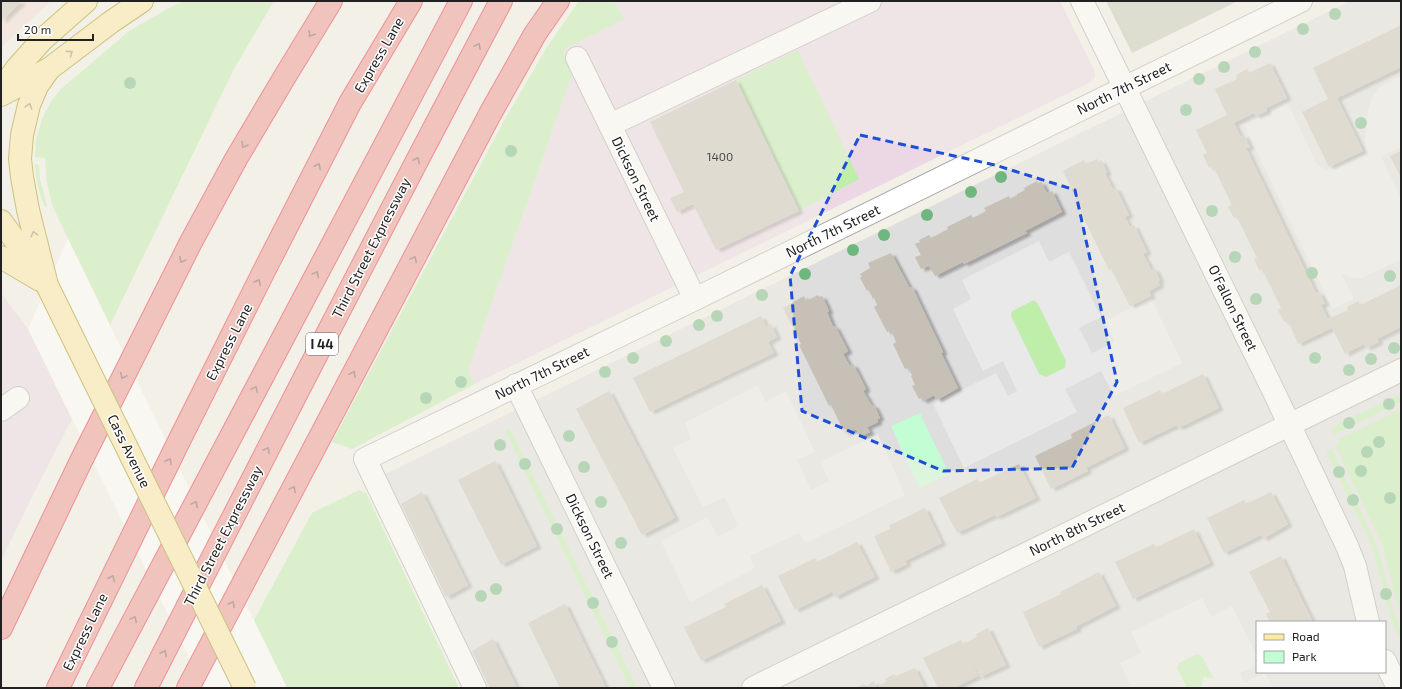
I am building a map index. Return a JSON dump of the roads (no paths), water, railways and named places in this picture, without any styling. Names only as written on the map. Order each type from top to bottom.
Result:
[{"type":"highway","points":[[1,628],[81,462],[181,261],[236,159],[331,1]]},
{"type":"highway","name":"Express Lane","points":[[58,688],[265,269],[350,103],[411,1]]},
{"type":"highway","points":[[98,688],[461,1]]},
{"type":"highway","name":"Third Street Expressway","points":[[146,688],[426,142],[501,1]]},
{"type":"highway","points":[[188,688],[494,107],[535,34],[558,1]]},
{"type":"main road","points":[[1,90],[17,68],[42,40],[86,1]]},
{"type":"main road","points":[[1,95],[49,69],[111,22],[142,1]]},
{"type":"main road","points":[[47,285],[28,210],[20,160],[22,134],[29,105],[37,86],[49,69]]},
{"type":"main road","name":"Cass Avenue","points":[[1,221],[30,259],[47,285],[244,688]]},
{"type":"main road","points":[[1,257],[47,285]]},
{"type":"street","points":[[610,125],[870,1]]},
{"type":"street","name":"O'Fallon Street","points":[[1082,1],[1290,424],[1347,546],[1355,566],[1368,621]]},
{"type":"street","name":"North 7th Street","points":[[475,688],[364,459],[695,299],[1301,1]]},
{"type":"street","name":"Dickson Street","points":[[577,58],[695,299]]},
{"type":"street","name":"North 8th Street","points":[[753,688],[1401,370]]},
{"type":"street","name":"Dickson Street","points":[[516,385],[664,688]]},
{"type":"street","points":[[1386,663],[1398,688]]}]
